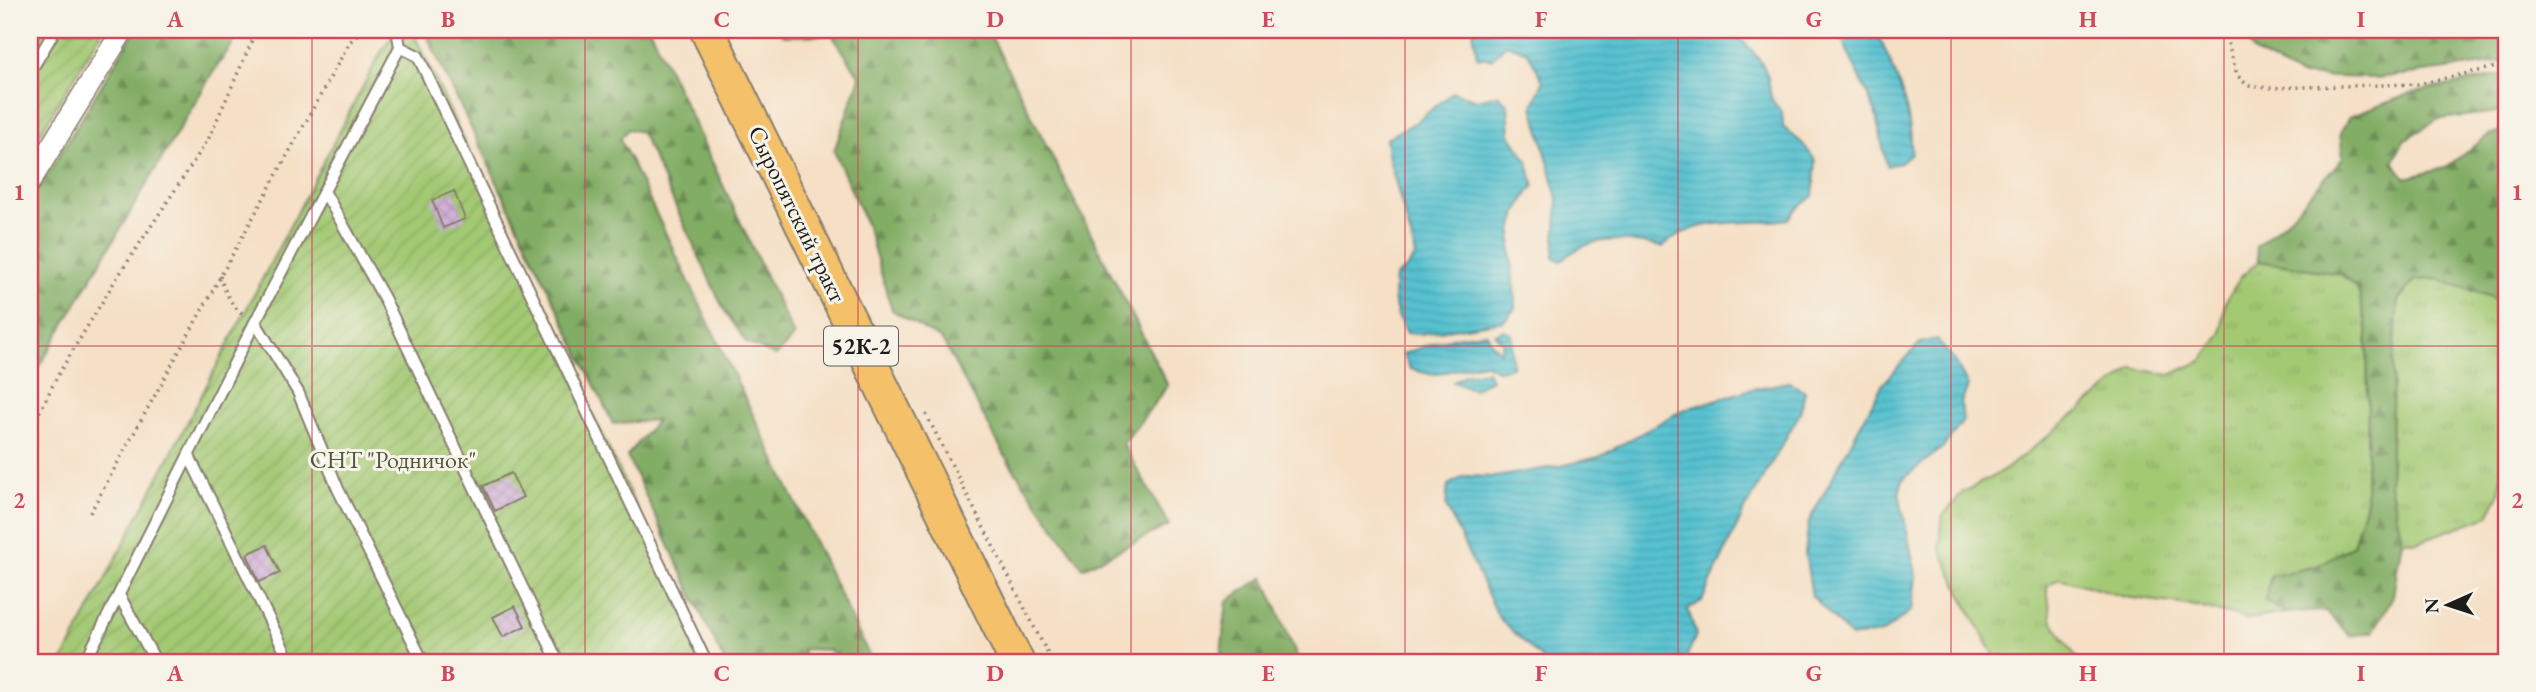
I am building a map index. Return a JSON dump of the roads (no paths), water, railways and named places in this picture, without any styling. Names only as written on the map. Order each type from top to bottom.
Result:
[{"type":"main road","name":"Сыропятский тракт","points":[[685,30],[994,662]]},
{"type":"main road","name":"Сыропятский тракт","points":[[707,30],[1017,662]]},
{"type":"street","points":[[30,181],[123,30]]},
{"type":"lane","points":[[30,72],[55,30]]},
{"type":"lane","points":[[85,662],[255,322],[400,47],[397,30]]},
{"type":"lane","points":[[400,47],[418,55],[706,662]]},
{"type":"lane","points":[[324,191],[384,298],[558,662]]},
{"type":"lane","points":[[255,322],[298,392],[338,489],[423,662]]},
{"type":"lane","points":[[189,456],[290,662]]},
{"type":"lane","points":[[119,595],[156,662]]},
{"type":"water","points":[[1473,30],[1730,30],[1760,60],[1771,96],[1782,112],[1783,127],[1802,143],[1816,161],[1813,196],[1788,219],[1706,225],[1676,237],[1662,247],[1622,241],[1596,242],[1572,252],[1561,261],[1554,257],[1558,199],[1533,106],[1543,81],[1528,52],[1506,44],[1492,59],[1477,57]]},
{"type":"water","points":[[1838,30],[1875,30],[1882,44],[1901,90],[1909,122],[1911,153],[1901,162],[1887,166],[1875,111]]},
{"type":"water","points":[[1453,92],[1477,100],[1498,95],[1508,105],[1510,134],[1528,162],[1534,186],[1517,214],[1511,244],[1516,307],[1504,321],[1419,334],[1407,333],[1395,306],[1395,277],[1407,268],[1416,255],[1389,159],[1386,139],[1416,122]]},
{"type":"water","points":[[1504,330],[1512,334],[1512,367],[1498,370],[1483,363],[1433,375],[1410,369],[1403,354],[1455,337],[1487,333],[1500,352],[1503,343],[1495,334]]},
{"type":"water","points":[[1936,339],[1955,361],[1968,386],[1961,403],[1963,421],[1944,446],[1903,479],[1899,493],[1916,575],[1912,610],[1882,633],[1851,637],[1812,596],[1805,553],[1809,521],[1882,385],[1920,343]]},
{"type":"water","points":[[1487,371],[1491,380],[1473,389],[1453,382],[1464,375]]},
{"type":"water","points":[[1789,382],[1805,391],[1800,413],[1743,513],[1702,601],[1688,609],[1696,635],[1687,656],[1669,662],[1545,662],[1499,618],[1446,506],[1448,485],[1465,476],[1495,477],[1599,457],[1683,410],[1752,389]]},
{"type":"park label","name":"СНТ \"Родничок\"","points":[[393,460]]}]
